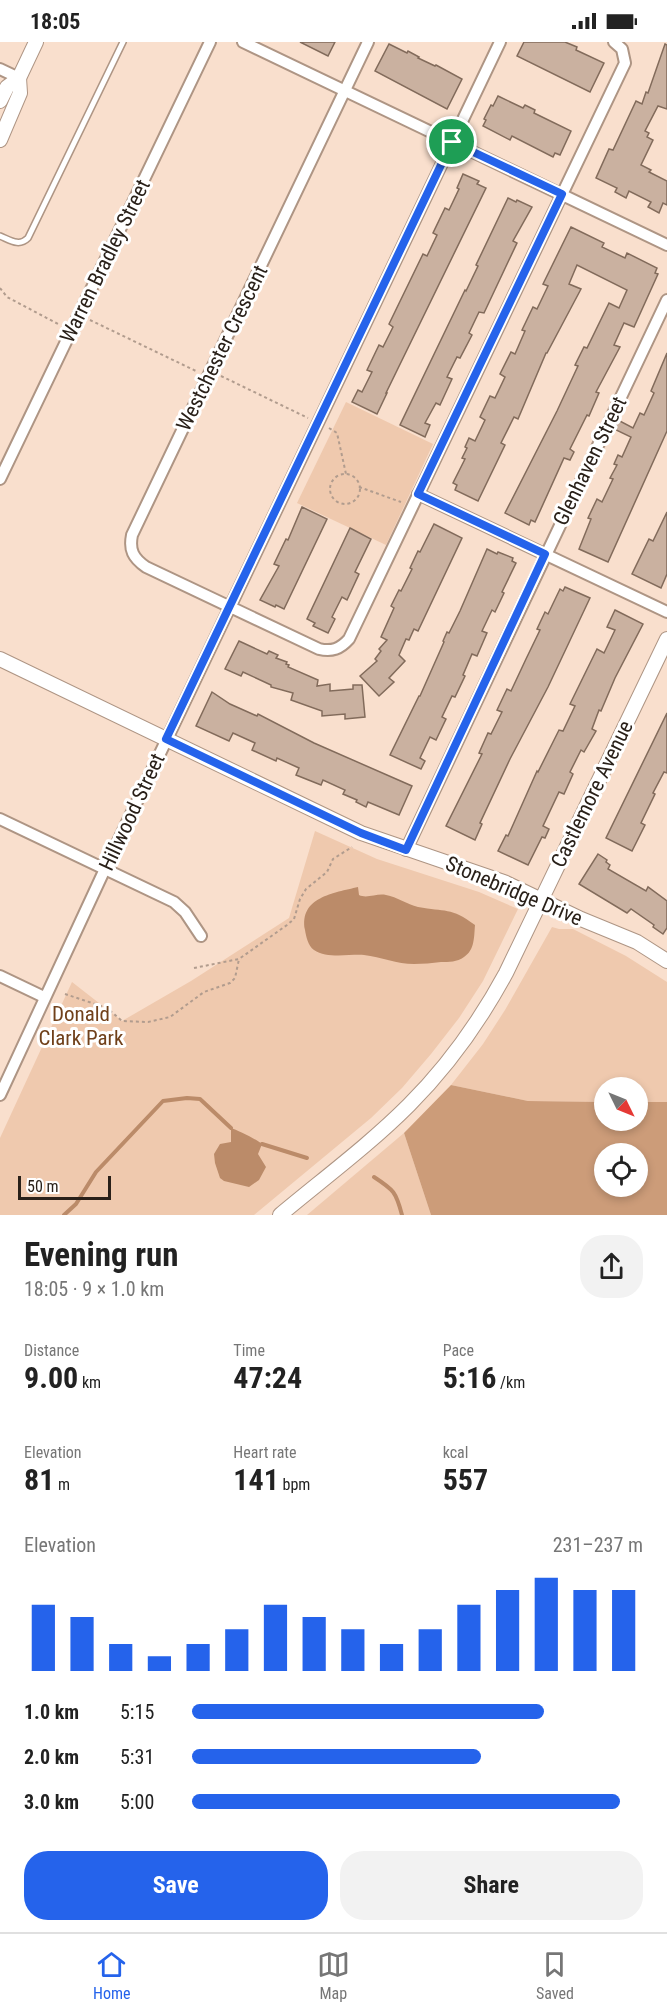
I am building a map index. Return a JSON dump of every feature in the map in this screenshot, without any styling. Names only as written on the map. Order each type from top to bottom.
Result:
[{"type":"street","points":[[0,101],[7,87],[19,78],[36,42]]},
{"type":"street","name":"Warren Bradley Street","points":[[0,479],[210,42]]},
{"type":"street","points":[[243,42],[667,245]]},
{"type":"street","name":"Westchester Crescent","points":[[368,42],[132,535],[130,547],[140,562],[327,651],[336,649],[349,639],[625,63],[622,49],[614,42]]},
{"type":"street","name":"Hillwood Street","points":[[0,1095],[166,739],[500,42]]},
{"type":"street","points":[[0,69],[19,78]]},
{"type":"street","points":[[0,140],[20,93],[19,78]]},
{"type":"street","name":"Glenhaven Street","points":[[406,850],[667,300]]},
{"type":"street","points":[[418,494],[667,612]]},
{"type":"street","name":"Castlemore Avenue","points":[[280,1215],[393,1121],[447,1063],[481,1017],[542,900],[667,639]]},
{"type":"street","name":"Stonebridge Drive","points":[[0,659],[361,833],[406,850],[471,869],[637,942],[667,961]]},
{"type":"street","points":[[0,819],[174,902],[185,912],[201,936]]},
{"type":"street","points":[[0,976],[45,998]]},
{"type":"lane","points":[[0,236],[16,243],[22,243],[28,238],[123,42]]},
{"type":"path","points":[[0,288],[7,297],[65,327]]},
{"type":"path","points":[[332,429],[337,433],[346,474]]},
{"type":"path","points":[[346,474],[355,478],[359,487],[358,496],[350,503],[341,503],[333,498],[330,488],[333,479],[346,474]]},
{"type":"path","points":[[359,487],[404,502]]},
{"type":"path","points":[[194,968],[239,959],[294,919],[300,898],[306,889],[327,872],[333,859],[352,847]]},
{"type":"path","points":[[65,994],[107,1008],[122,1021],[148,1022],[170,1017],[204,992],[230,982],[235,978],[239,959]]},
{"type":"green space","points":[[346,402],[433,444],[386,545],[297,503]]},
{"type":"green space","name":"Donald Clark Park","points":[[315,831],[377,859],[479,892],[518,909],[483,981],[459,1018],[431,1054],[402,1088],[371,1118],[254,1215],[0,1215],[0,1138],[72,982],[122,1021],[191,981],[289,918]]},
{"type":"green space","points":[[552,927],[573,929],[626,956],[667,982],[667,1102],[648,1102],[648,1077],[594,1077],[594,1102],[528,1101],[451,1085],[483,1044]]},
{"type":"green space","points":[[404,1133],[431,1215],[307,1215]]},
{"type":"shaded area","points":[[358,887],[359,895],[362,896],[386,895],[418,907],[442,910],[467,919],[475,925],[470,951],[456,961],[414,964],[364,955],[325,954],[314,950],[305,930],[307,910],[320,898]]},
{"type":"shaded area","points":[[451,1085],[528,1101],[594,1102],[594,1131],[648,1131],[648,1102],[667,1102],[667,1215],[431,1215],[404,1133]]},
{"type":"shaded area","points":[[231,1128],[262,1144],[258,1154],[266,1167],[259,1180],[249,1187],[224,1181],[220,1178],[215,1163],[214,1154],[220,1144],[231,1142]]},
{"type":"building","points":[[300,42],[335,42],[328,56]]},
{"type":"building","points":[[524,42],[565,42],[577,47],[576,50],[604,63],[590,92],[517,56]]},
{"type":"building","points":[[389,44],[407,53],[408,51],[462,79],[447,109],[375,71]]},
{"type":"building","points":[[665,44],[667,45],[667,109],[658,106],[645,131],[649,133],[647,137],[653,140],[641,165],[667,181],[667,205],[663,203],[659,213],[648,207],[651,202],[629,191],[626,198],[615,192],[617,188],[596,178],[609,149],[613,150],[636,101],[642,104],[646,92],[648,93]]},
{"type":"building","points":[[498,96],[523,108],[525,105],[535,110],[534,113],[571,131],[560,155],[555,153],[553,157],[512,136],[510,140],[483,126],[491,105],[493,106]]},
{"type":"building","points":[[463,174],[479,181],[477,184],[486,188],[377,414],[352,402],[358,390],[362,392],[372,372],[367,370],[379,345],[383,347],[393,327],[389,324],[423,254],[427,256],[437,235],[433,233],[445,208],[449,210]]},
{"type":"building","points":[[508,198],[532,207],[513,241],[517,243],[484,313],[479,312],[469,333],[472,335],[447,377],[452,379],[440,405],[436,403],[425,423],[430,425],[425,437],[400,425],[478,266],[476,265]]},
{"type":"building","points":[[571,227],[604,243],[602,247],[625,258],[627,253],[657,268],[655,273],[658,274],[634,327],[624,323],[614,345],[620,347],[596,392],[599,393],[589,416],[587,415],[570,449],[574,452],[570,460],[564,458],[535,522],[531,520],[529,525],[505,513],[557,411],[578,366],[575,365],[584,347],[587,348],[609,303],[619,308],[627,290],[577,265],[569,284],[581,289],[546,353],[518,419],[514,417],[501,443],[505,445],[478,501],[455,490],[457,485],[453,483],[465,459],[462,458],[469,438],[475,441],[485,420],[480,417],[490,396],[495,398],[505,377],[500,374],[511,352],[515,354],[525,331],[522,330],[533,307],[537,309],[548,286],[543,284]]},
{"type":"building","points":[[667,353],[667,431],[608,562],[579,549],[591,519],[588,518],[597,499],[602,502],[613,479],[610,478],[617,465],[614,464],[618,455],[622,457],[631,437],[614,429],[618,420],[633,428],[640,413],[644,415]]},
{"type":"building","points":[[302,507],[327,519],[284,609],[276,605],[275,607],[260,600],[279,566],[274,564],[286,539],[288,540]]},
{"type":"building","points":[[667,512],[667,574],[661,588],[632,574],[649,539],[653,541]]},
{"type":"building","points":[[434,524],[462,538],[418,631],[414,629],[409,640],[406,639],[399,655],[405,661],[389,678],[394,682],[379,696],[360,676],[377,661],[375,659],[381,651],[379,649],[387,640],[381,637],[394,608],[391,606],[399,590],[401,591],[418,551],[420,552]]},
{"type":"building","points":[[350,528],[371,539],[355,572],[359,574],[347,600],[342,597],[332,617],[335,619],[328,633],[313,626],[315,623],[307,619]]},
{"type":"building","points":[[487,549],[513,558],[512,561],[516,563],[495,612],[492,610],[482,631],[487,633],[477,656],[472,654],[455,697],[452,696],[442,717],[446,719],[436,740],[430,737],[420,758],[425,761],[421,769],[390,755],[420,696],[447,632],[449,633],[460,611]]},
{"type":"building","points":[[565,587],[590,598],[548,687],[510,759],[480,823],[482,824],[475,840],[446,826],[482,754],[479,753],[488,733],[491,734],[502,712],[497,710],[507,689],[511,691],[540,630],[537,629],[545,612],[548,614],[560,589],[563,591]]},
{"type":"building","points":[[615,610],[643,624],[601,711],[599,710],[592,729],[596,731],[584,752],[581,750],[570,772],[573,774],[564,794],[559,792],[543,826],[549,829],[545,838],[542,837],[528,865],[498,851],[506,835],[508,836],[537,771],[559,730],[563,731],[575,706],[570,704],[597,649],[604,653],[615,630],[607,627]]},
{"type":"building","points":[[239,641],[267,654],[269,651],[278,655],[276,658],[287,662],[288,667],[318,680],[317,686],[330,684],[330,691],[353,689],[353,685],[362,685],[365,717],[345,719],[345,714],[322,716],[322,711],[291,700],[293,693],[271,687],[243,672],[241,676],[225,669]]},
{"type":"building","points":[[212,692],[230,704],[257,716],[258,714],[314,743],[412,786],[399,815],[368,802],[366,807],[343,794],[345,790],[323,780],[321,785],[296,775],[299,768],[252,750],[255,743],[233,733],[229,741],[196,726]]},
{"type":"building","points":[[667,713],[667,773],[664,772],[653,793],[655,794],[641,823],[645,825],[632,851],[606,838]]},
{"type":"building","points":[[598,854],[607,860],[606,862],[610,865],[608,869],[646,891],[648,887],[667,901],[667,928],[663,934],[631,909],[627,913],[579,884]]},
{"type":"waterway","points":[[64,1215],[76,1204],[96,1172],[163,1101],[200,1099],[231,1128]]},
{"type":"waterway","points":[[262,1144],[307,1158]]},
{"type":"waterway","points":[[374,1177],[393,1192],[402,1215]]},
{"type":"route","points":[[452,142],[562,194],[418,494],[545,554],[406,850],[361,833],[166,739],[452,142]]}]
